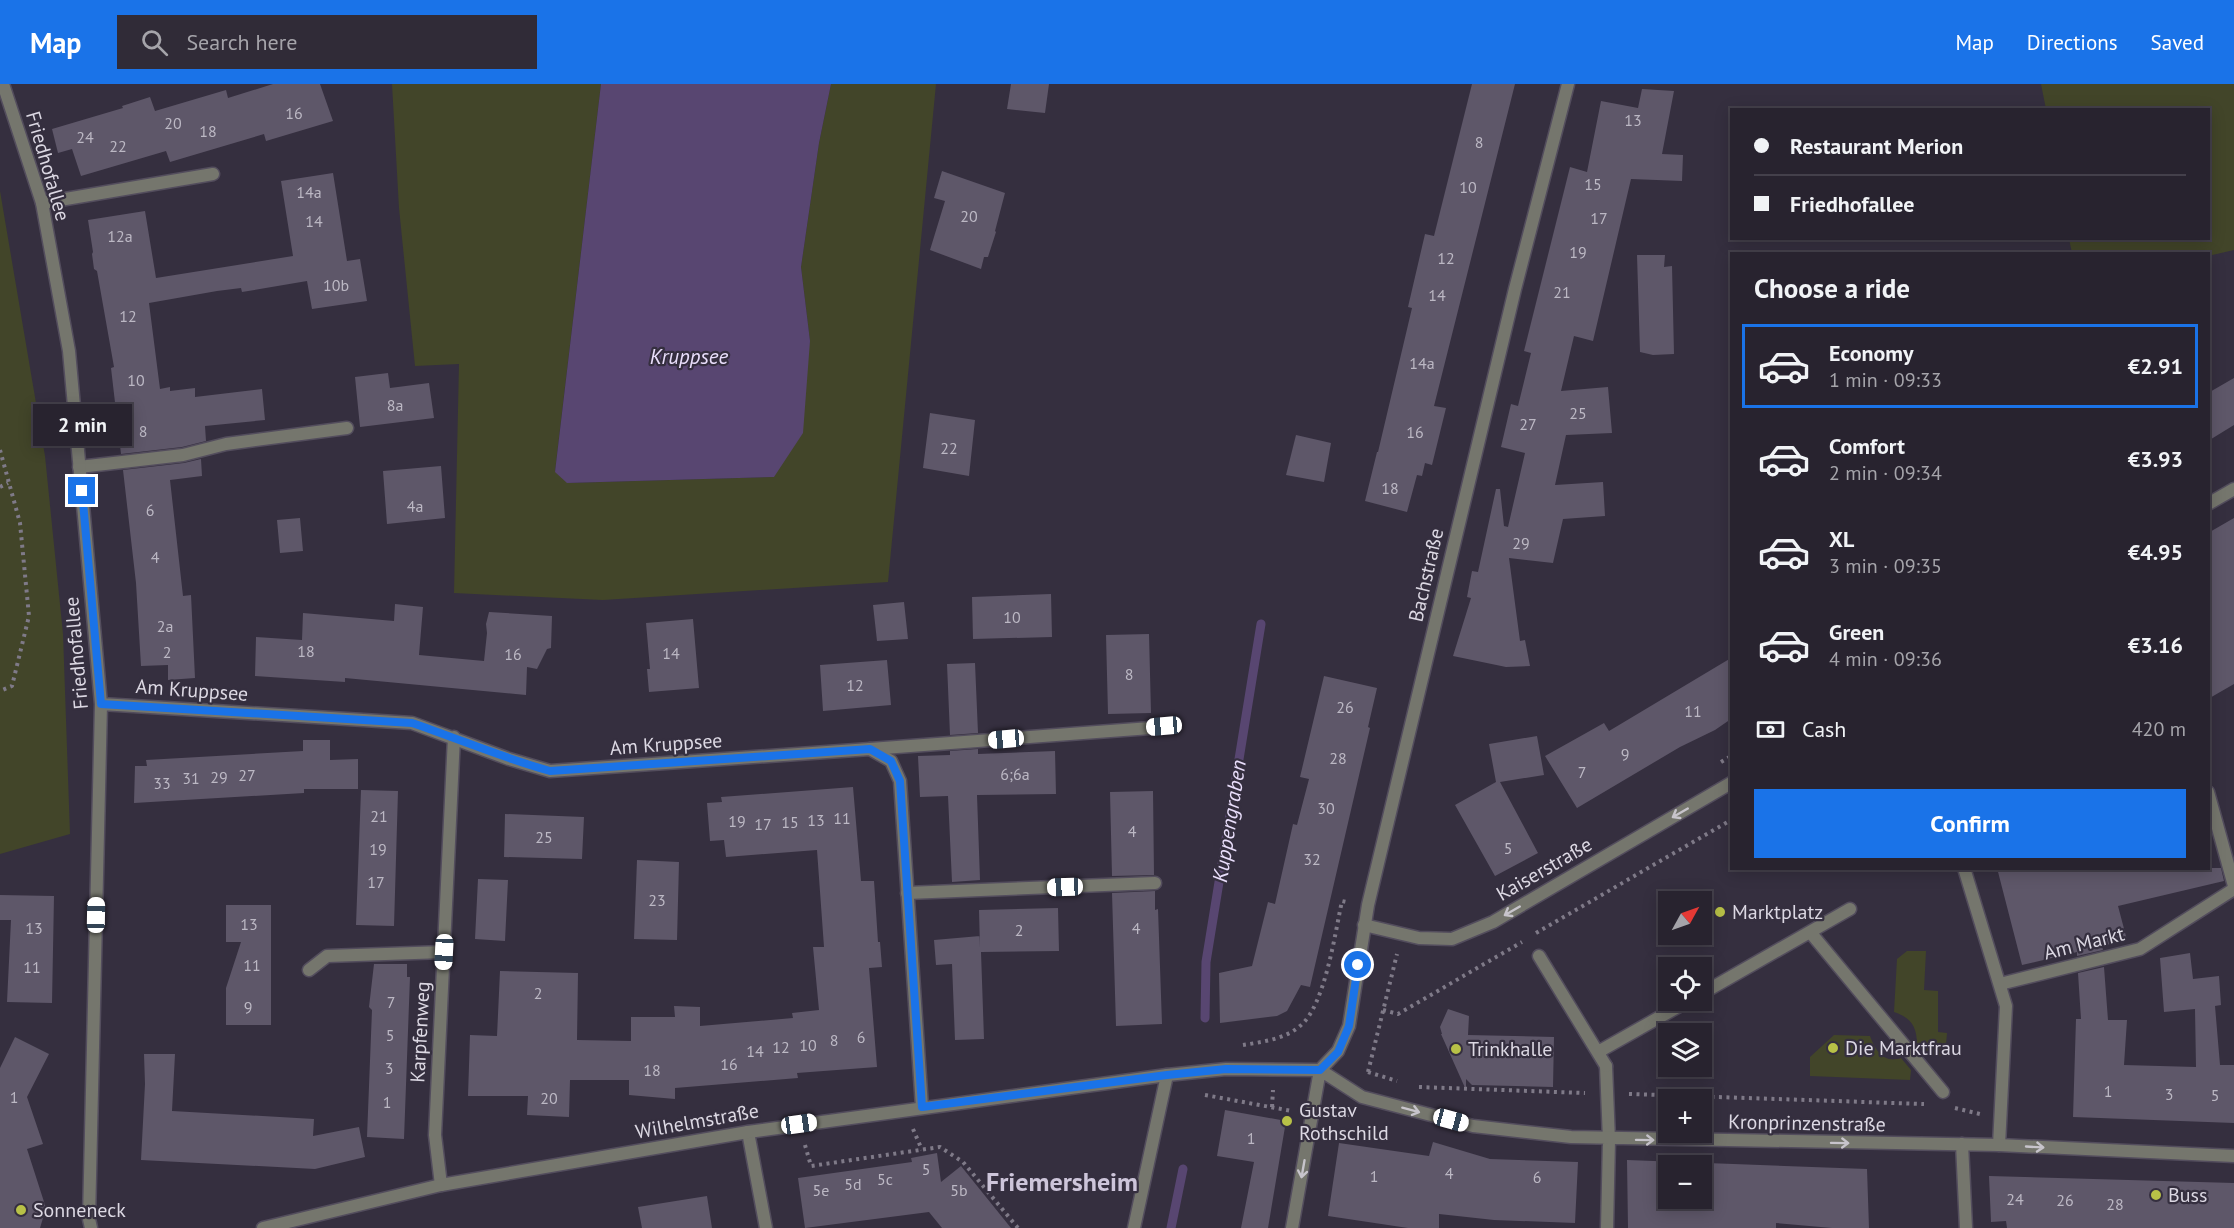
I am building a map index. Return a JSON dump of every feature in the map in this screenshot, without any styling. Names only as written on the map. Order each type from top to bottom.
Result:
[{"type":"street","name":"Friedhofallee","points":[[3,84],[42,202],[69,351],[101,704],[91,1228]]},
{"type":"street","name":"Bachstraße","points":[[1320,1070],[1338,1052],[1349,1026],[1368,905],[1515,288],[1568,84]]},
{"type":"street","points":[[42,202],[213,174]]},
{"type":"street","points":[[80,468],[183,456],[226,444],[347,428]]},
{"type":"street","points":[[2210,503],[2234,489]]},
{"type":"street","name":"Am Kruppsee","points":[[101,704],[412,723],[509,759],[550,771],[1164,726]]},
{"type":"street","name":"Karpfenweg","points":[[441,1185],[435,1135],[454,737]]},
{"type":"street","points":[[870,749],[891,761],[900,781],[922,1107]]},
{"type":"street","name":"Kaiserstraße","points":[[1364,925],[1419,938],[1452,939],[1493,922],[1730,784]]},
{"type":"street","points":[[2210,799],[2234,887]]},
{"type":"street","points":[[1965,870],[2006,1006],[1999,1145]]},
{"type":"street","points":[[907,893],[1155,883]]},
{"type":"street","name":"Am Markt","points":[[2000,984],[2140,949],[2234,887]]},
{"type":"street","points":[[1712,988],[1850,909]]},
{"type":"street","points":[[1810,932],[1943,1092]]},
{"type":"street","points":[[309,970],[327,956],[444,952]]},
{"type":"street","points":[[1539,956],[1606,1066],[1609,1140],[1607,1228]]},
{"type":"street","points":[[1598,1052],[1671,1011]]},
{"type":"street","name":"Wilhelmstraße","points":[[263,1228],[441,1185],[748,1132],[1167,1075],[1226,1069],[1320,1070]]},
{"type":"street","points":[[1293,1228],[1320,1070]]},
{"type":"street","name":"Kronprinzenstraße","points":[[1320,1070],[1362,1097],[1473,1126],[1571,1137],[1609,1140],[1999,1145],[2234,1156]]},
{"type":"street","points":[[1134,1228],[1167,1075]]},
{"type":"street","points":[[748,1132],[766,1228]]},
{"type":"street","points":[[1962,1144],[1966,1228]]},
{"type":"path","points":[[0,450],[20,524],[29,616],[12,686],[0,691]]},
{"type":"path","points":[[0,487],[8,483]]},
{"type":"path","points":[[1712,768],[1730,757]]},
{"type":"path","points":[[1383,1010],[1398,1014],[1730,821]]},
{"type":"path","points":[[1234,1047],[1271,1040],[1300,1026],[1317,1004],[1342,901],[1368,905]]},
{"type":"path","points":[[1368,1072],[1406,1084]]},
{"type":"path","points":[[1414,1087],[1931,1104]]},
{"type":"path","points":[[1952,1107],[2001,1119]]},
{"type":"path","points":[[811,1166],[940,1147],[963,1162],[1018,1228]]},
{"type":"green space","points":[[392,84],[601,84],[555,471],[568,483],[774,477],[810,341],[801,267],[819,143],[831,84],[936,84],[888,582],[603,600],[454,593],[459,364],[415,366],[399,208]]},
{"type":"green space","points":[[2041,84],[2234,84],[2234,250],[2210,256],[2210,252],[2072,252],[2069,240],[2210,240],[2210,108],[2046,108]]},
{"type":"green space","points":[[0,191],[45,456],[63,634],[70,834],[0,854]]},
{"type":"green space","points":[[1907,951],[1926,951],[1924,990],[1938,991],[1938,1032],[1947,1033],[1945,1056],[1927,1055],[1917,1045],[1916,1033],[1909,1020],[1894,1012],[1897,959]]},
{"type":"green space","points":[[1834,1035],[1870,1036],[1878,1051],[1885,1057],[1901,1058],[1911,1070],[1910,1080],[1810,1076],[1810,1057]]},
{"type":"water","name":"Kruppsee","points":[[601,84],[831,84],[819,143],[801,267],[810,341],[803,433],[774,477],[567,483],[555,472]]},
{"type":"building","points":[[273,84],[320,84],[333,121],[266,141],[264,134],[170,162],[166,151],[81,176],[72,149],[58,153],[52,129],[123,108],[122,106],[150,97],[155,111],[226,90],[228,98]]},
{"type":"building","points":[[1011,84],[1049,84],[1045,113],[1007,109]]},
{"type":"building","points":[[1472,84],[1515,84],[1434,406],[1446,408],[1432,465],[1425,463],[1422,476],[1417,475],[1407,512],[1365,501],[1412,308],[1408,307],[1425,234],[1434,236]]},
{"type":"building","points":[[1642,89],[1674,91],[1662,154],[1683,155],[1682,181],[1631,179],[1593,341],[1574,336],[1561,391],[1608,387],[1612,433],[1566,435],[1555,485],[1603,482],[1605,516],[1563,519],[1553,563],[1509,558],[1520,641],[1525,640],[1530,666],[1506,667],[1453,656],[1471,598],[1467,597],[1472,571],[1478,572],[1496,489],[1500,489],[1504,526],[1508,527],[1525,453],[1501,447],[1511,404],[1518,406],[1531,353],[1524,351],[1570,167],[1587,172],[1601,101],[1638,108]]},
{"type":"building","points":[[942,171],[1005,193],[996,232],[988,257],[984,257],[981,269],[930,250],[945,201],[934,198]]},
{"type":"building","points":[[333,173],[347,261],[360,259],[367,301],[312,309],[307,281],[242,292],[241,288],[217,291],[149,303],[160,389],[170,387],[170,391],[195,388],[195,397],[262,389],[265,420],[205,426],[206,441],[182,447],[121,454],[111,368],[114,367],[97,271],[94,269],[88,220],[145,211],[156,278],[293,256],[281,181]]},
{"type":"building","points":[[1637,255],[1665,255],[1664,267],[1672,266],[1674,354],[1653,355],[1640,352]]},
{"type":"building","points":[[388,373],[390,388],[429,383],[434,418],[360,427],[355,377]]},
{"type":"building","points":[[2234,378],[2234,425],[2210,440],[2210,392]]},
{"type":"building","points":[[930,413],[975,420],[969,476],[923,468]]},
{"type":"building","points":[[1296,435],[1331,443],[1324,482],[1286,475]]},
{"type":"building","points":[[201,459],[202,476],[170,480],[183,596],[191,595],[195,678],[168,680],[168,665],[141,666],[136,583],[123,470]]},
{"type":"building","points":[[441,466],[445,518],[387,524],[383,471]]},
{"type":"building","points":[[300,518],[303,551],[280,553],[277,520]]},
{"type":"building","points":[[2234,518],[2234,684],[2210,698],[2210,532]]},
{"type":"building","points":[[1051,594],[1052,637],[973,639],[972,597]]},
{"type":"building","points":[[904,602],[908,639],[877,641],[873,605]]},
{"type":"building","points":[[395,604],[423,607],[419,655],[484,661],[489,612],[552,616],[551,648],[547,649],[537,669],[527,667],[526,695],[345,678],[345,682],[255,676],[256,637],[302,640],[303,613],[394,621]]},
{"type":"building","points":[[693,619],[699,688],[649,692],[647,669],[650,669],[646,623]]},
{"type":"building","points":[[1149,634],[1151,713],[1108,714],[1106,635]]},
{"type":"building","points":[[1730,659],[1730,720],[1577,808],[1545,756],[1604,723],[1609,731]]},
{"type":"building","points":[[887,660],[891,705],[823,711],[820,665]]},
{"type":"building","points":[[975,663],[978,733],[950,735],[947,664]]},
{"type":"building","points":[[1324,676],[1377,688],[1368,727],[1370,728],[1310,987],[1301,985],[1287,1011],[1277,1016],[1220,1023],[1219,973],[1252,966],[1268,902],[1275,904],[1293,824],[1297,825],[1309,779],[1300,777]]},
{"type":"building","points":[[1537,736],[1544,775],[1500,782],[1538,853],[1495,876],[1455,805],[1496,782],[1489,744]]},
{"type":"building","points":[[303,740],[330,740],[330,760],[358,759],[358,789],[304,789],[304,793],[134,803],[135,766],[147,766],[146,760],[303,751]]},
{"type":"building","points":[[978,749],[978,754],[1055,751],[1056,794],[977,795],[980,880],[952,882],[948,796],[920,797],[918,756],[950,755],[950,751]]},
{"type":"building","points":[[853,787],[861,881],[874,881],[878,942],[880,942],[882,967],[869,968],[877,1067],[797,1073],[798,1078],[675,1088],[675,1099],[629,1095],[629,1080],[570,1080],[569,1117],[527,1115],[528,1096],[468,1096],[470,1035],[497,1036],[500,971],[578,973],[577,1040],[631,1041],[631,1017],[675,1017],[674,1006],[700,1007],[700,1026],[793,1018],[792,1013],[819,1010],[813,947],[824,947],[817,850],[726,857],[724,840],[710,841],[707,803],[722,802],[721,797]]},
{"type":"building","points":[[361,790],[398,791],[394,926],[356,925]]},
{"type":"building","points":[[1153,791],[1154,875],[1112,876],[1110,792]]},
{"type":"building","points":[[505,814],[584,817],[582,859],[504,857]]},
{"type":"building","points":[[637,860],[679,862],[677,940],[634,939]]},
{"type":"building","points":[[2210,868],[2221,868],[2224,881],[2118,906],[2127,940],[2102,946],[2103,950],[2077,956],[2077,952],[2022,965],[1998,870],[2210,870]]},
{"type":"building","points":[[478,879],[508,880],[505,941],[475,939]]},
{"type":"building","points":[[1155,891],[1155,910],[1158,909],[1162,1024],[1116,1026],[1112,893]]},
{"type":"building","points":[[0,895],[54,896],[52,1003],[7,1002],[11,920],[0,920]]},
{"type":"building","points":[[226,905],[271,905],[271,1025],[226,1025],[226,988],[241,942],[226,942]]},
{"type":"building","points":[[1058,908],[1059,951],[981,952],[984,1039],[955,1040],[952,964],[936,965],[934,940],[980,936],[979,910]]},
{"type":"building","points":[[2190,953],[2193,979],[2219,976],[2221,1005],[2215,1006],[2220,1065],[2234,1065],[2234,1123],[2073,1117],[2076,1019],[2081,1019],[2078,973],[2104,967],[2108,1020],[2127,1020],[2124,1065],[2196,1067],[2195,1009],[2164,1012],[2160,958]]},
{"type":"building","points":[[374,964],[407,964],[407,977],[410,977],[404,1139],[367,1137],[372,1010],[369,1007]]},
{"type":"building","points":[[1448,1009],[1469,1016],[1468,1035],[1554,1037],[1553,1087],[1472,1085],[1466,1079],[1466,1090],[1441,1034],[1440,1027]]},
{"type":"building","points":[[15,1037],[49,1054],[27,1097],[43,1144],[27,1149],[46,1208],[40,1228],[0,1228],[0,1068]]},
{"type":"building","points":[[144,1054],[175,1054],[172,1111],[314,1119],[313,1136],[359,1127],[365,1157],[315,1169],[141,1160],[145,1084]]},
{"type":"building","points":[[1225,1110],[1286,1121],[1268,1228],[1241,1228],[1254,1162],[1217,1156]]},
{"type":"building","points":[[1433,1142],[1490,1159],[1578,1162],[1575,1223],[1494,1220],[1439,1214],[1439,1228],[1408,1228],[1328,1216],[1339,1143],[1429,1156]]},
{"type":"building","points":[[937,1153],[941,1182],[961,1166],[1011,1228],[942,1228],[929,1212],[805,1228],[798,1178],[912,1162],[911,1158]]},
{"type":"building","points":[[1627,1160],[1658,1161],[1658,1209],[1712,1209],[1712,1163],[1867,1169],[1869,1228],[1832,1228],[1776,1223],[1776,1228],[1628,1228]]},
{"type":"building","points":[[1989,1176],[2234,1183],[2234,1228],[2007,1228],[2006,1221],[1991,1222]]},
{"type":"building","points":[[707,1196],[712,1228],[642,1228],[638,1207]]},
{"type":"waterway","name":"Kuppengraben","points":[[1205,1018],[1206,962],[1261,624]]},
{"type":"waterway","name":"Kuppengraben","points":[[1171,1228],[1183,1169]]},
{"type":"place","name":"Marktplatz","points":[[1720,912]]},
{"type":"place","name":"Die Marktfrau","points":[[1833,1048]]},
{"type":"place","name":"Trinkhalle","points":[[1456,1049]]},
{"type":"place","name":"Gustav Rothschild","points":[[1287,1121]]},
{"type":"place","name":"Buss","points":[[2156,1195]]},
{"type":"place","name":"Sonneneck","points":[[21,1210]]},
{"type":"district","name":"Friemersheim","points":[[1062,1181]]},
{"type":"route","points":[[82,491],[101,704],[412,723],[509,759],[550,771],[870,749],[891,761],[900,781],[922,1107],[1226,1069],[1320,1070],[1338,1052],[1349,1026],[1358,965]]}]
